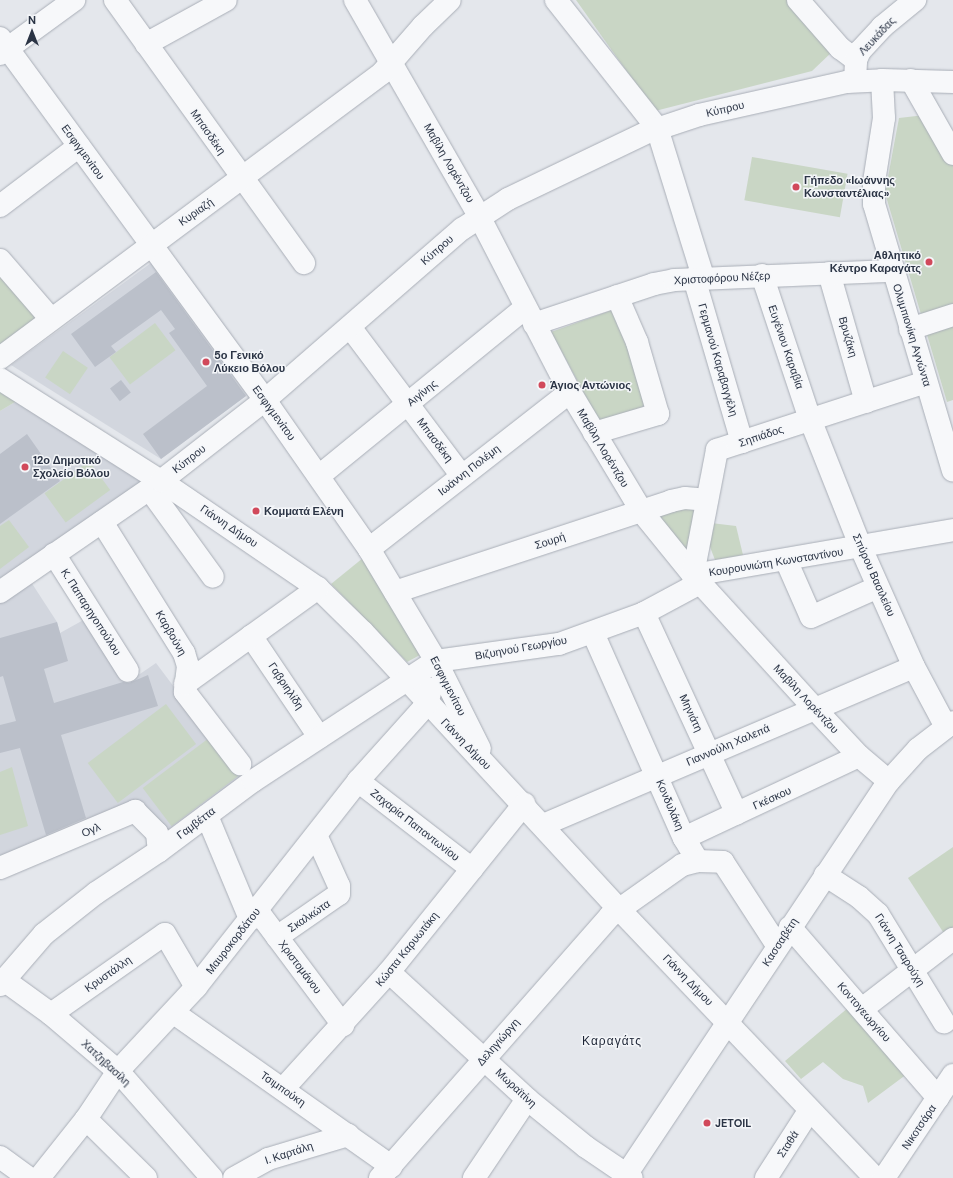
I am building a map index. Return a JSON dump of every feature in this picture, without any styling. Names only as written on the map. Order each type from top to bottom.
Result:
[{"type":"street","points":[[2,47],[74,0]]},
{"type":"street","name":"Μπασδέκη","points":[[114,0],[304,263]]},
{"type":"street","points":[[146,44],[226,0]]},
{"type":"street","name":"Μαβίλη Λορέντζου","points":[[355,0],[479,216],[529,316],[570,392],[642,512],[696,579],[815,709],[859,756],[889,781]]},
{"type":"street","name":"Κυριαζή","points":[[0,358],[151,244],[242,179],[391,65],[422,26],[450,0]]},
{"type":"street","points":[[556,0],[657,128]]},
{"type":"street","points":[[798,0],[840,48],[856,60]]},
{"type":"street","name":"Λευκάδας","points":[[855,82],[856,60],[860,51],[877,33],[915,0]]},
{"type":"street","name":"Εσφιγμενίτου","points":[[2,47],[79,146],[151,244],[265,400],[369,549],[436,661],[489,769]]},
{"type":"street","name":"Ολυμπιονίκη Αγνώντα","points":[[882,80],[884,118],[873,193],[893,271],[953,471]]},
{"type":"street","points":[[911,80],[953,154]]},
{"type":"street","name":"Κύπρου","points":[[0,592],[155,486],[265,400],[443,244],[479,216],[553,175],[657,128],[722,109],[855,82],[911,80],[953,82]]},
{"type":"street","name":"Γερμανού Καραβαγγέλη","points":[[657,128],[742,442]]},
{"type":"street","points":[[0,206],[79,146]]},
{"type":"street","points":[[0,260],[51,319]]},
{"type":"street","name":"Χριστοφόρου Νέζερ","points":[[529,316],[617,296],[664,282],[698,278],[893,271]]},
{"type":"street","name":"Βρυζάκη","points":[[829,273],[866,402]]},
{"type":"street","name":"Ευγένιου Καραβία","points":[[762,275],[810,419]]},
{"type":"street","points":[[594,433],[658,414],[637,342],[617,296]]},
{"type":"street","points":[[910,329],[953,315]]},
{"type":"street","name":"Αιγίνης","points":[[319,476],[408,404],[529,316]]},
{"type":"street","name":"Μπασδέκη","points":[[350,327],[462,476]]},
{"type":"street","name":"Γιάννη Δήμου","points":[[0,379],[155,486],[318,588],[524,804],[618,908],[729,1022],[809,1111],[875,1178]]},
{"type":"street","name":"Σηπιάδος","points":[[696,579],[706,500],[716,453],[742,442],[810,419],[926,382]]},
{"type":"street","name":"Ιωάννη Πολέμη","points":[[369,549],[570,392]]},
{"type":"street","name":"Σπύρου Βασιλείου","points":[[810,419],[861,548],[914,667],[950,724]]},
{"type":"street","points":[[155,486],[212,577]]},
{"type":"street","name":"Σουρή","points":[[395,592],[679,499],[706,500]]},
{"type":"street","name":"Καρβούνη","points":[[102,522],[182,649],[188,666],[185,692],[240,764]]},
{"type":"street","name":"Κουρουνιώτη Κωνσταντίνου","points":[[696,579],[786,560],[861,548],[953,530]]},
{"type":"street","name":"Κ. Παπαρηγοπούλου","points":[[54,554],[128,671]]},
{"type":"street","points":[[786,560],[811,617],[878,587]]},
{"type":"street","name":"Βιζυηνού Γεωργίου","points":[[406,679],[436,661],[559,644],[593,633],[644,613],[696,579]]},
{"type":"street","points":[[185,684],[318,588]]},
{"type":"street","name":"Μηνιάτη","points":[[644,613],[737,814]]},
{"type":"street","name":"Κονδυλάκη","points":[[593,633],[658,776],[684,838],[698,861]]},
{"type":"street","name":"Γαβριηλίδη","points":[[251,636],[319,737]]},
{"type":"street","points":[[428,704],[436,661]]},
{"type":"street","name":"Γιαννούλη Χαλεπά","points":[[543,825],[709,753],[914,667]]},
{"type":"street","name":"Γαμβέττα","points":[[2,982],[44,934],[66,915],[319,737],[406,679]]},
{"type":"street","name":"Μαυροκορδάτου","points":[[39,1178],[86,1119],[118,1072],[174,1013],[196,987],[358,781],[428,704]]},
{"type":"street","name":"Κασσαβέτη","points":[[627,1177],[790,927],[889,781],[918,749],[950,724]]},
{"type":"street","name":"Γκέσκου","points":[[684,838],[859,756]]},
{"type":"street","name":"Ζαχαρία Παπαντωνίου","points":[[358,781],[472,869]]},
{"type":"street","name":"Κώστα Καρυωτάκη","points":[[283,1089],[343,1025],[389,972],[524,804]]},
{"type":"street","name":"Ογλ","points":[[0,868],[135,811],[157,833],[159,851]]},
{"type":"street","name":"Χριστομάνου","points":[[207,816],[253,914],[277,937],[343,1025]]},
{"type":"street","name":"Σκαλκώτα","points":[[277,937],[339,894],[339,886],[316,835]]},
{"type":"street","points":[[618,908],[682,865],[698,861],[723,862],[778,946]]},
{"type":"street","name":"Γιάννη Τσαρούχη","points":[[825,875],[872,907],[913,969],[944,1022]]},
{"type":"street","name":"Δεληγιώργη","points":[[385,1172],[484,1058],[618,908]]},
{"type":"street","name":"Κοντογεωργίου","points":[[790,927],[938,1098]]},
{"type":"street","name":"Κρυστάλλη","points":[[51,1014],[165,934],[196,987]]},
{"type":"street","points":[[862,1010],[953,939]]},
{"type":"street","name":"Μωραϊτίνη","points":[[389,972],[527,1099],[586,1147],[627,1177]]},
{"type":"street","name":"Χατζηβασίλη","points":[[2,982],[51,1014],[118,1072],[212,1178]]},
{"type":"street","name":"Τσιμπούκη","points":[[174,1013],[348,1135],[385,1172]]},
{"type":"street","name":"Νικοτσάρα","points":[[884,1178],[953,1075]]},
{"type":"street","points":[[474,1178],[527,1099]]},
{"type":"street","name":"Σταθά","points":[[766,1178],[809,1111]]},
{"type":"street","points":[[86,1119],[146,1178]]},
{"type":"street","name":"Ι. Καρτάλη","points":[[234,1178],[268,1159],[348,1135]]},
{"type":"street","points":[[0,1157],[29,1178]]},
{"type":"shaded area","points":[[151,263],[247,395],[161,459],[11,365]]},
{"type":"shaded area","points":[[20,399],[151,482],[0,585],[0,411]]},
{"type":"shaded area","points":[[31,582],[57,622],[60,633],[87,618],[137,676],[156,663],[241,776],[170,831],[163,831],[141,803],[0,862],[0,602]]},
{"type":"green space","points":[[576,0],[791,0],[833,51],[812,71],[655,111]]},
{"type":"green space","name":"Αθλητικό Κέντρο Καραγάτς","points":[[925,115],[953,161],[953,400],[947,402],[885,193],[899,118]]},
{"type":"green space","name":"Γήπεδο «Ιωάννης Κωνσταντέλιας»","points":[[752,157],[848,174],[840,217],[744,200]]},
{"type":"green space","points":[[0,270],[40,317],[0,347]]},
{"type":"green space","points":[[612,310],[632,348],[646,402],[641,410],[600,423],[551,332]]},
{"type":"green space","points":[[155,323],[175,350],[130,384],[109,357]]},
{"type":"green space","points":[[63,351],[88,368],[70,394],[45,378]]},
{"type":"green space","points":[[0,386],[20,399],[0,411]]},
{"type":"green space","points":[[89,461],[110,490],[66,522],[45,493]]},
{"type":"green space","points":[[695,506],[686,554],[655,516]]},
{"type":"green space","points":[[9,520],[29,547],[0,569],[0,526]]},
{"type":"green space","points":[[711,523],[736,526],[743,555],[715,560],[707,539]]},
{"type":"green space","points":[[363,558],[420,655],[407,662],[331,584]]},
{"type":"green space","points":[[166,704],[196,744],[118,803],[88,763]]},
{"type":"green space","points":[[209,738],[238,776],[172,826],[143,788]]},
{"type":"green space","points":[[12,767],[28,826],[0,835],[0,772]]},
{"type":"green space","points":[[953,847],[953,929],[945,935],[908,878]]},
{"type":"green space","points":[[849,1007],[907,1074],[868,1103],[863,1086],[843,1079],[823,1062],[801,1079],[785,1061]]},
{"type":"building","name":"5ο Γενικό Λύκειο Βόλου","points":[[156,272],[246,396],[161,459],[143,434],[207,386],[169,333],[175,329],[161,310],[111,346],[116,352],[95,367],[71,334]]},
{"type":"building","points":[[121,380],[131,393],[120,401],[110,389]]},
{"type":"building","name":"12ο Δημοτικό Σχολείο Βόλου","points":[[27,434],[60,481],[0,524],[0,454]]},
{"type":"building","points":[[57,622],[68,661],[44,669],[54,703],[123,682],[129,683],[148,675],[158,706],[61,735],[86,818],[46,835],[20,748],[0,753],[0,725],[16,721],[3,676],[0,677],[0,638]]},
{"type":"place","name":"Γήπεδο «Ιωάννης Κωνσταντέλιας»","points":[[796,187]]},
{"type":"place","name":"Αθλητικό Κέντρο Καραγάτς","points":[[929,262]]},
{"type":"place","name":"5ο Γενικό Λύκειο Βόλου","points":[[206,362]]},
{"type":"place","name":"Άγιος Αντώνιος","points":[[542,385]]},
{"type":"place","name":"12ο Δημοτικό Σχολείο Βόλου","points":[[25,467]]},
{"type":"place","name":"Κομματά Ελένη","points":[[256,511]]},
{"type":"place","name":"JETOIL","points":[[707,1123]]},
{"type":"district","name":"Καραγάτς","points":[[612,1042]]}]
